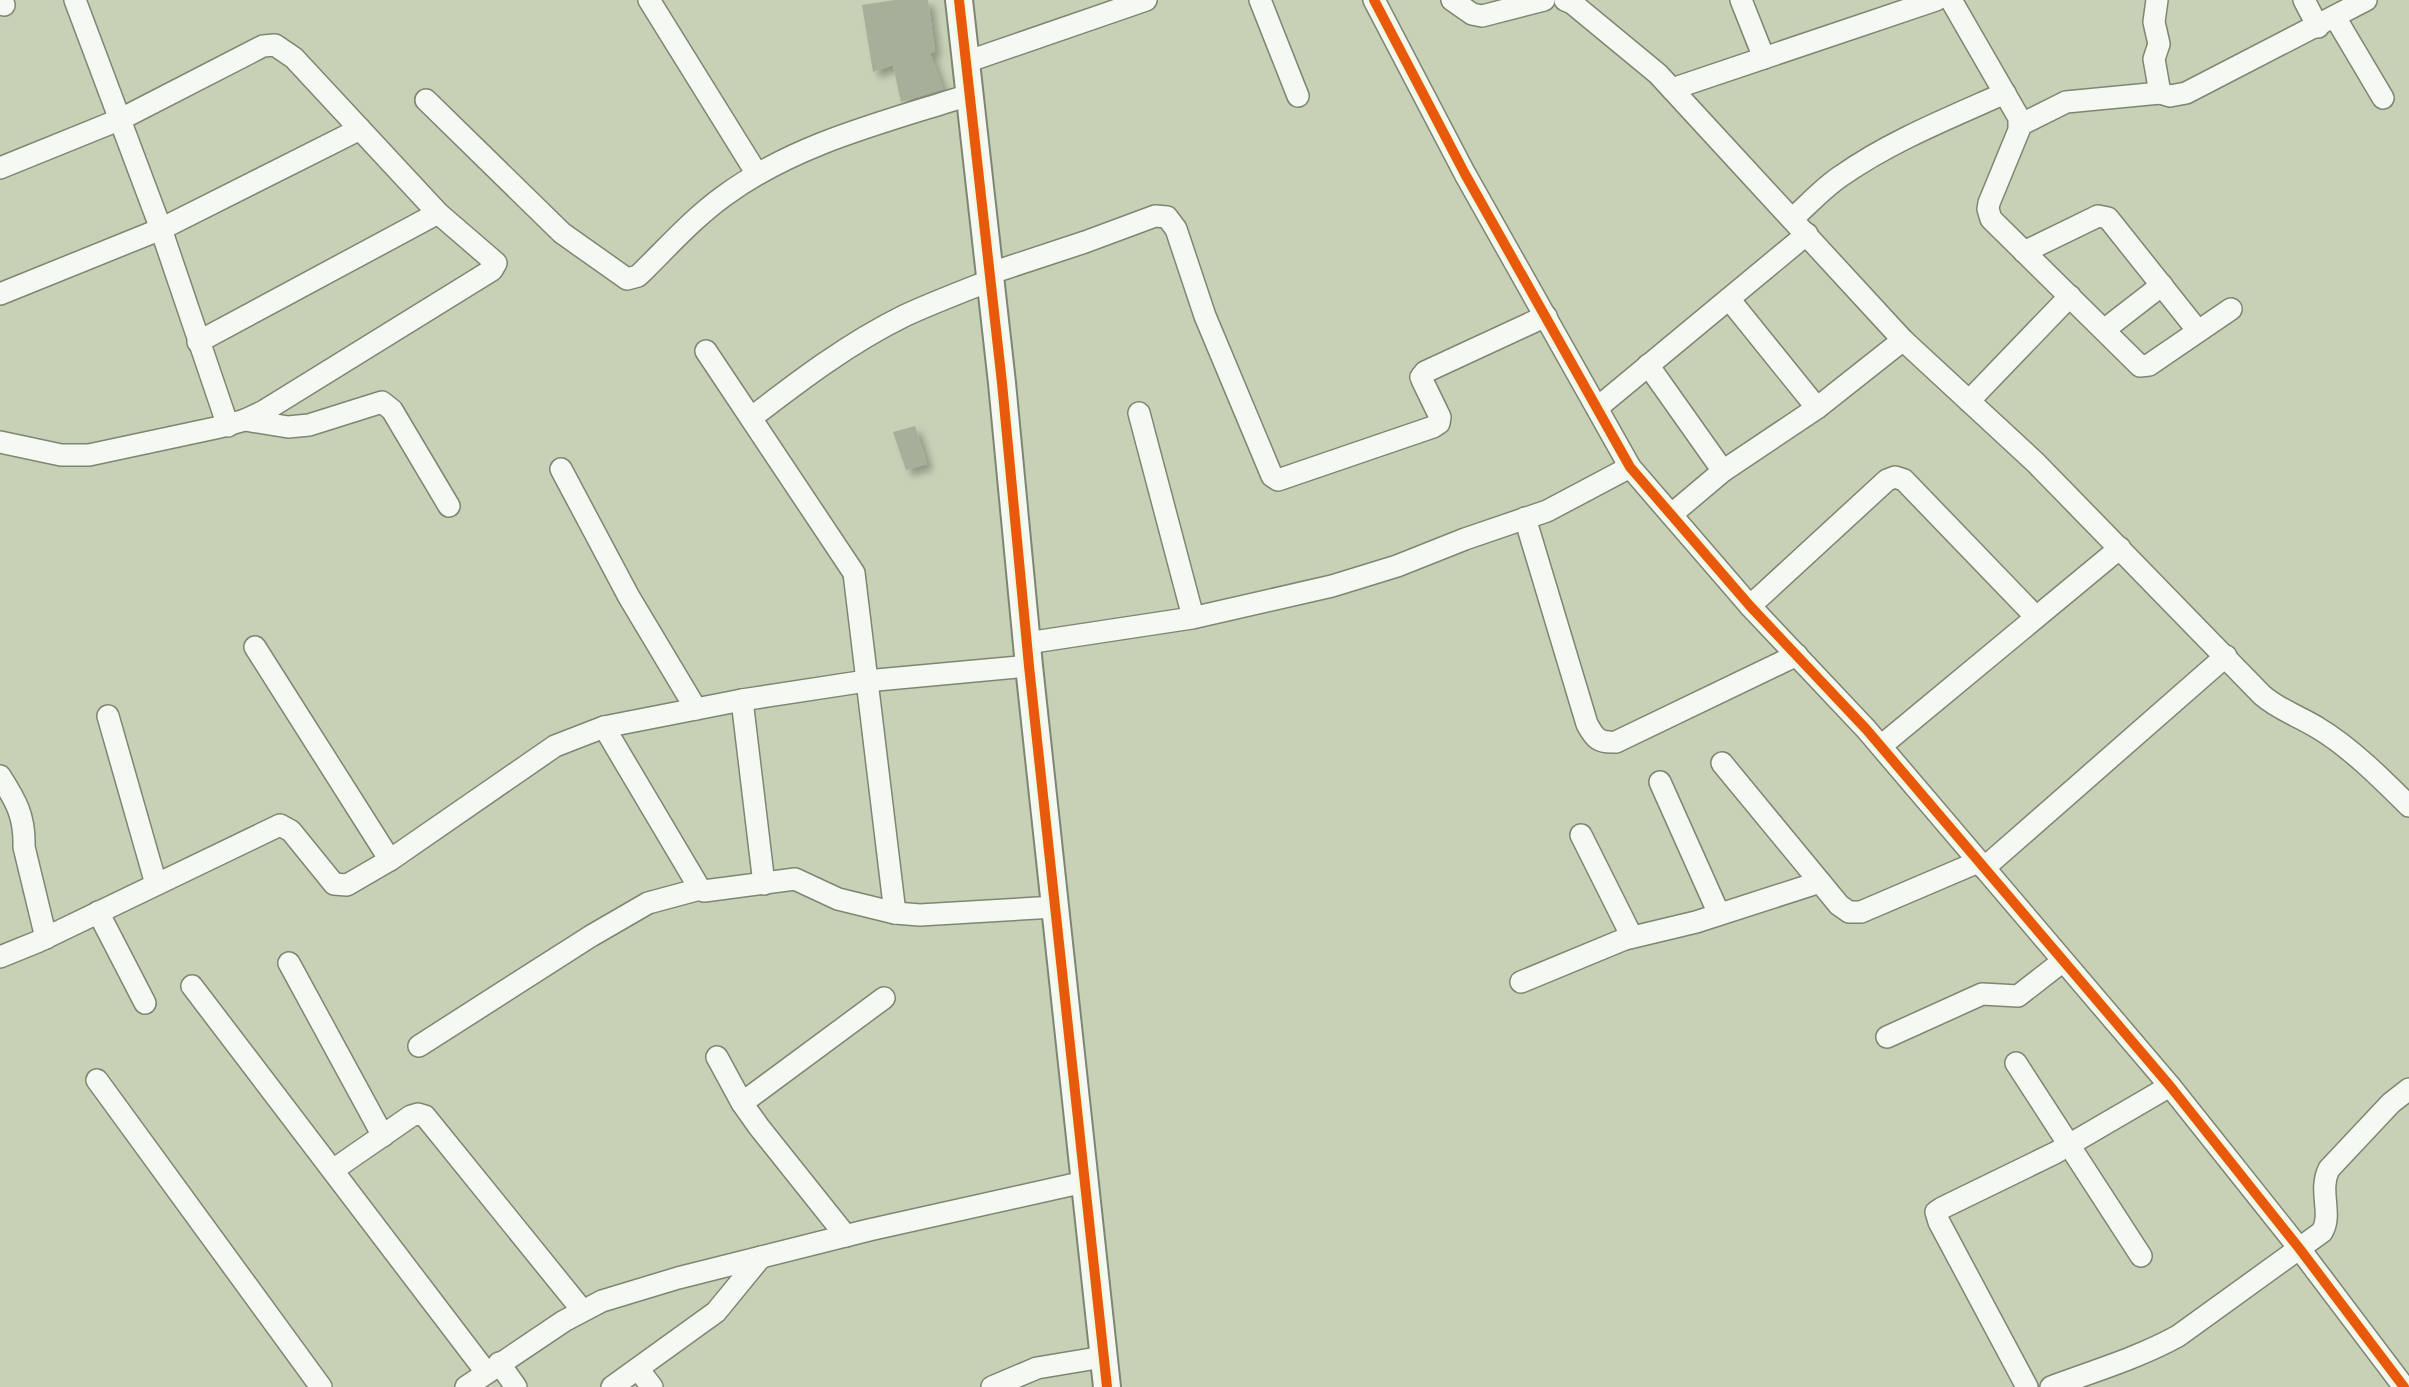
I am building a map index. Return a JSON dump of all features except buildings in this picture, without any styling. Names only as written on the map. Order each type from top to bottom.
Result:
[{"type":"street","points":[[649,0],[757,174]]},
{"type":"street","points":[[960,0],[1107,1387]]},
{"type":"street","points":[[1260,0],[1298,96]]},
{"type":"street","points":[[1374,0],[1465,174],[1630,467],[1751,606],[1881,746],[2170,1086],[2299,1248],[2404,1387]]},
{"type":"street","points":[[1452,0],[1472,14],[1482,16],[1544,0]]},
{"type":"street","points":[[1565,0],[1658,74],[1903,340],[2036,463],[2273,705],[2335,739],[2409,806]]},
{"type":"street","points":[[1741,0],[1764,58]]},
{"type":"street","points":[[1672,89],[1936,0]]},
{"type":"street","points":[[1951,0],[2005,93],[2020,125],[1987,209],[1991,219],[2143,367],[2231,309]]},
{"type":"street","points":[[2157,0],[2154,22],[2159,44],[2154,59],[2160,93]]},
{"type":"street","points":[[2304,0],[2326,22],[2383,99]]},
{"type":"street","points":[[2020,125],[2066,102],[2186,93],[2366,0]]},
{"type":"street","points":[[966,62],[1135,2]]},
{"type":"street","points":[[83,3],[198,342],[236,423]]},
{"type":"street","points":[[0,169],[121,119],[263,46],[275,45],[294,58],[438,213],[495,260],[492,270],[264,411],[236,423],[89,455],[61,455],[0,442]]},
{"type":"street","points":[[1597,408],[1729,299],[1800,227],[1834,181],[1910,135],[2005,93]]},
{"type":"street","points":[[426,100],[562,233],[627,279],[638,276],[704,211],[757,174],[825,141],[969,94]]},
{"type":"street","points":[[0,294],[161,229],[360,129]]},
{"type":"street","points":[[198,342],[438,213]]},
{"type":"street","points":[[751,418],[800,380],[902,317],[989,277],[1155,216],[1167,217],[1176,229],[1205,316],[1231,381],[1272,476],[1278,480],[1433,428],[1439,423],[1440,417],[1421,377],[1425,372],[1546,316]]},
{"type":"street","points":[[2024,252],[2098,216],[2108,218],[2198,331]]},
{"type":"street","points":[[2104,330],[2162,285]]},
{"type":"street","points":[[1969,401],[2070,296]]},
{"type":"street","points":[[1729,299],[1817,408]]},
{"type":"street","points":[[1672,514],[1723,471],[1817,408],[1903,340]]},
{"type":"street","points":[[706,351],[854,573],[895,913]]},
{"type":"street","points":[[1648,365],[1723,471]]},
{"type":"street","points":[[236,423],[288,428],[328,421],[382,402],[392,410],[449,506]]},
{"type":"street","points":[[1139,413],[1193,617]]},
{"type":"street","points":[[0,957],[46,938],[280,825],[291,831],[334,884],[347,885],[390,860],[555,746],[604,727],[742,700],[1028,655],[1332,586],[1384,570],[1547,510],[1630,467]]},
{"type":"street","points":[[561,469],[629,597],[696,709]]},
{"type":"street","points":[[1751,606],[1887,480],[1895,477],[1904,480],[2036,617]]},
{"type":"street","points":[[1525,518],[1587,724],[1594,738],[1604,743],[1616,742],[1797,656]]},
{"type":"street","points":[[1881,746],[2120,548]]},
{"type":"street","points":[[254,647],[390,860]]},
{"type":"street","points":[[1722,763],[1844,910],[1854,914],[1981,865],[2225,656]]},
{"type":"street","points":[[742,700],[764,884]]},
{"type":"street","points":[[108,716],[156,884]]},
{"type":"street","points":[[604,727],[700,889]]},
{"type":"street","points":[[0,776],[18,806],[24,847],[46,938]]},
{"type":"street","points":[[1660,782],[1719,914]]},
{"type":"street","points":[[1581,835],[1632,937]]},
{"type":"street","points":[[419,1046],[591,936],[648,903],[700,889],[708,892],[799,880],[838,899],[895,913],[920,915],[1055,907]]},
{"type":"street","points":[[1521,982],[1632,937],[1719,914],[1820,882]]},
{"type":"street","points":[[98,912],[145,1003]]},
{"type":"street","points":[[1887,1037],[1982,994],[2015,997],[2063,961]]},
{"type":"street","points":[[289,963],[383,1136]]},
{"type":"street","points":[[192,986],[333,1170],[493,1368],[516,1387]]},
{"type":"street","points":[[742,1103],[884,998]]},
{"type":"street","points":[[717,1057],[742,1103],[846,1236]]},
{"type":"street","points":[[2016,1063],[2141,1256]]},
{"type":"street","points":[[97,1080],[321,1387]]},
{"type":"street","points":[[2027,1387],[1936,1214],[1942,1208],[2069,1145],[2170,1086]]},
{"type":"street","points":[[2051,1387],[2122,1362],[2178,1336],[2322,1232],[2327,1220],[2323,1182],[2329,1169],[2391,1103],[2409,1088]]},
{"type":"street","points":[[333,1170],[411,1116],[425,1116],[582,1310]]},
{"type":"street","points":[[466,1387],[582,1310],[602,1301],[678,1278],[846,1236],[1084,1182]]},
{"type":"street","points":[[612,1387],[716,1312],[761,1257]]},
{"type":"street","points":[[992,1387],[1037,1368],[1104,1357]]},
{"type":"street","points":[[638,1369],[652,1387]]},
{"type":"cycle path","points":[[959,0],[1002,383],[1029,666],[1107,1387]]},
{"type":"cycle path","points":[[1374,0],[1465,174],[1630,467],[1750,606],[1866,729],[2170,1086],[2299,1248],[2404,1387]]}]
